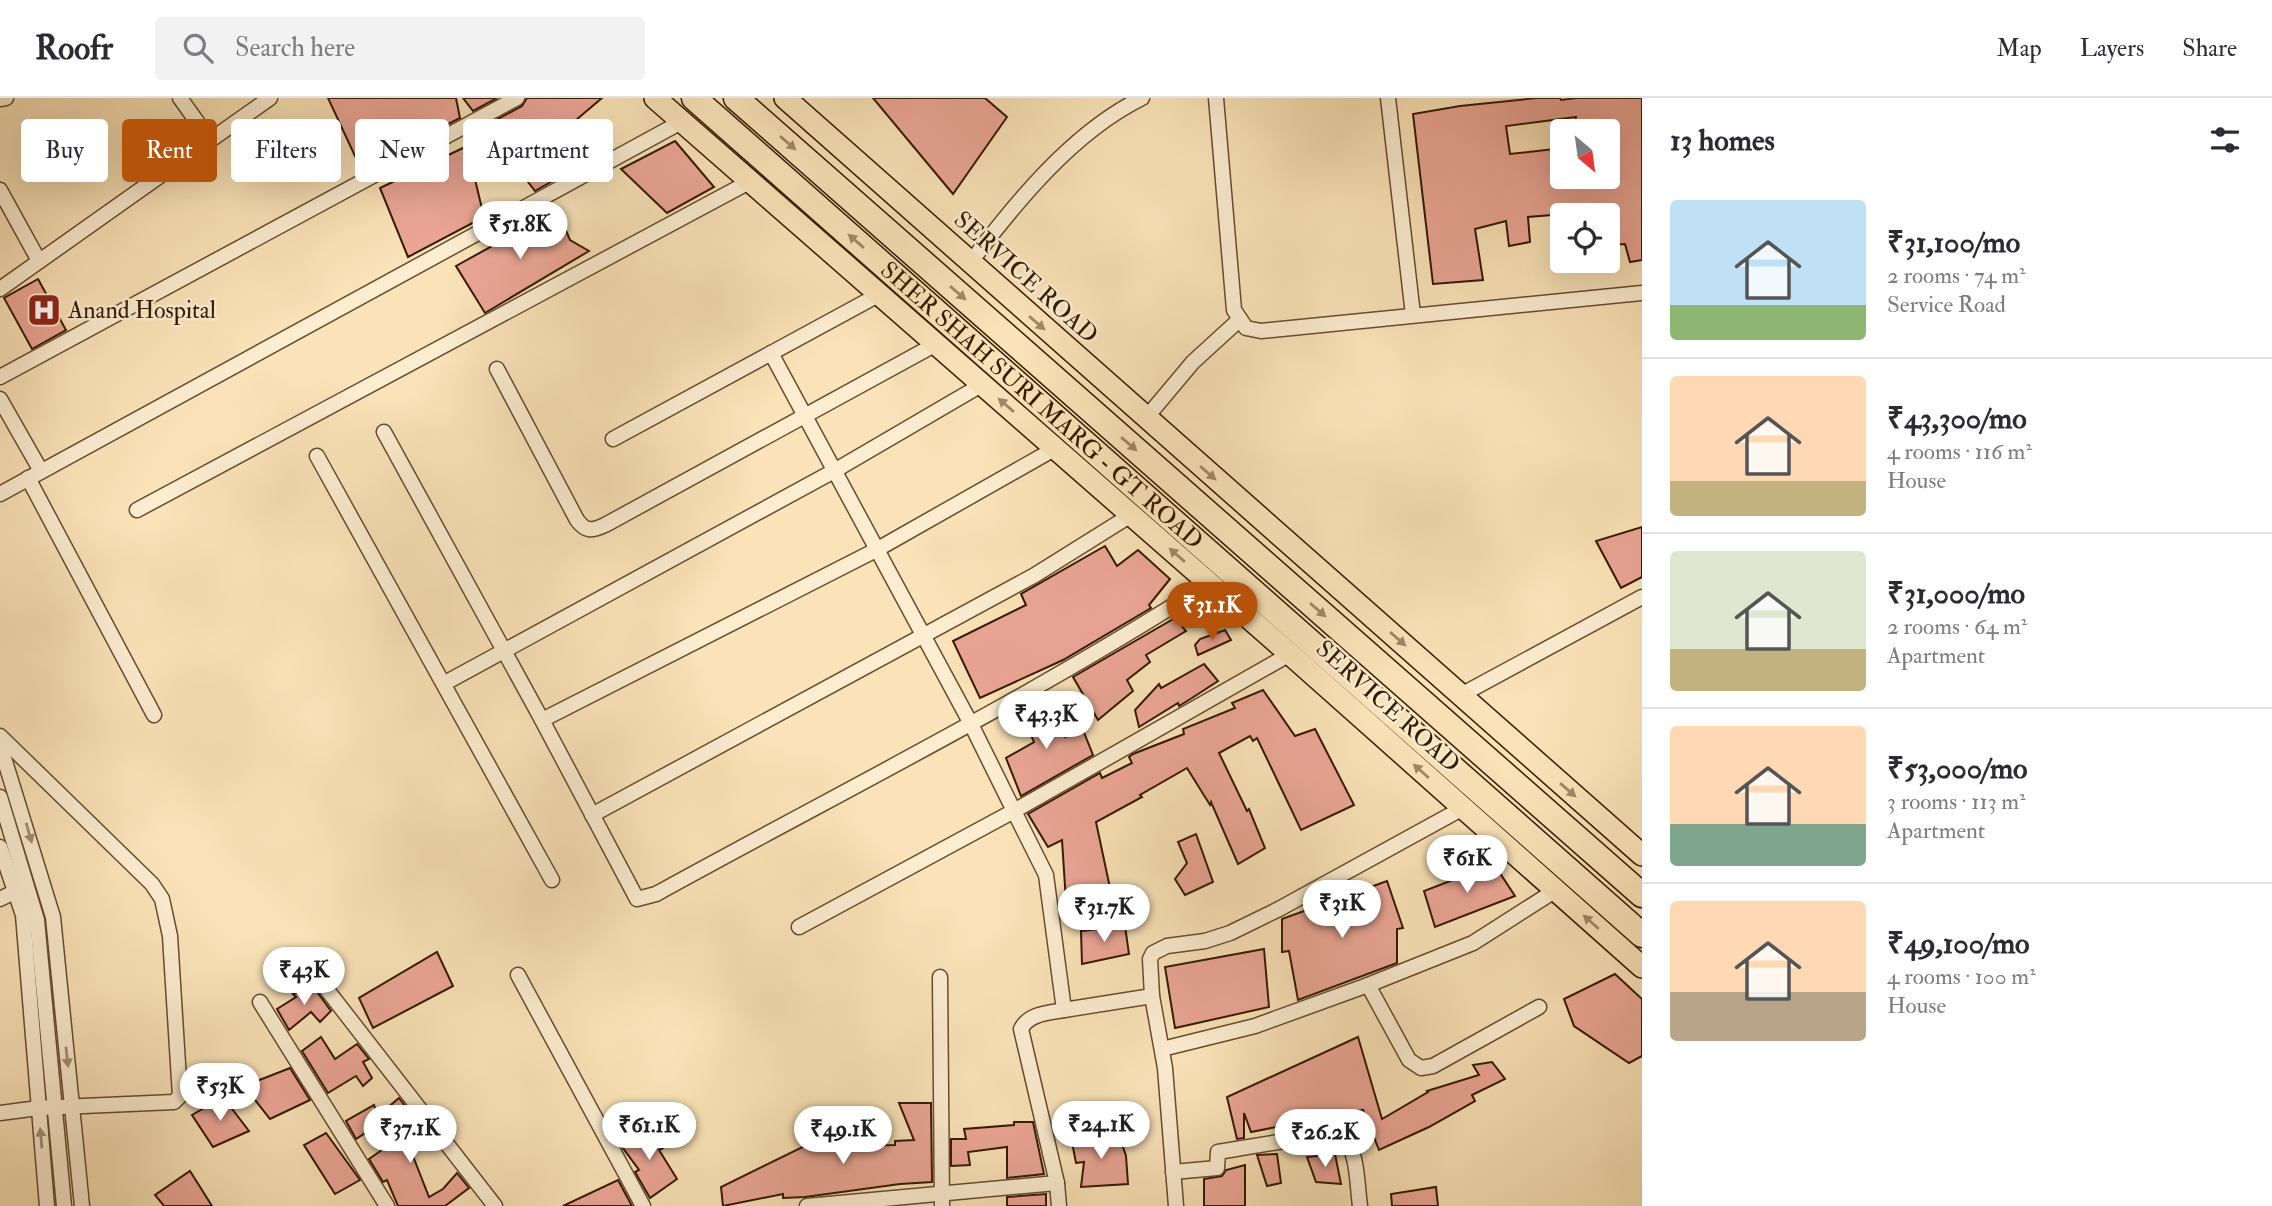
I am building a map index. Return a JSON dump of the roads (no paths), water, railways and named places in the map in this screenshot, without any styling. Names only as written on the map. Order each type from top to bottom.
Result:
[{"type":"highway","name":"SHER SHAH SURI MARG - GT ROAD","points":[[694,98],[1642,935]]},
{"type":"highway","name":"SHER SHAH SURI MARG - GT ROAD","points":[[736,98],[1642,895]]},
{"type":"main road","name":"SERVICE ROAD","points":[[655,98],[1290,654],[1642,967]]},
{"type":"main road","name":"SERVICE ROAD","points":[[785,98],[1642,855]]},
{"type":"street","points":[[0,99],[5,98]]},
{"type":"street","points":[[180,98],[195,119]]},
{"type":"street","points":[[217,135],[270,98]]},
{"type":"street","points":[[0,377],[517,98]]},
{"type":"street","points":[[970,263],[1070,147],[1111,115],[1142,98]]},
{"type":"street","points":[[1216,98],[1234,310],[1246,328],[1261,331],[1642,293]]},
{"type":"street","points":[[1388,98],[1413,315]]},
{"type":"street","points":[[0,494],[683,121]]},
{"type":"street","points":[[137,510],[751,181]]},
{"type":"street","points":[[0,289],[151,182]]},
{"type":"street","points":[[0,190],[39,261]]},
{"type":"street","points":[[613,439],[880,294]]},
{"type":"street","points":[[1146,418],[1193,362],[1239,320]]},
{"type":"street","points":[[497,369],[577,520],[589,530],[596,529],[936,344]]},
{"type":"street","points":[[771,354],[970,722],[1046,875],[1065,1010]]},
{"type":"street","points":[[445,684],[834,471],[983,384]]},
{"type":"street","points":[[0,399],[155,715]]},
{"type":"street","points":[[384,432],[637,899],[656,894],[970,722],[1148,623],[1209,583]]},
{"type":"street","points":[[542,720],[876,550],[1056,448]]},
{"type":"street","points":[[317,456],[552,880]]},
{"type":"street","points":[[592,815],[924,637],[1035,575],[1131,515]]},
{"type":"street","points":[[1461,695],[1642,597]]},
{"type":"street","points":[[799,927],[1014,811],[1290,654]]},
{"type":"street","points":[[0,736],[152,884],[162,899],[167,916],[178,1100],[38,1108],[0,1113]]},
{"type":"street","points":[[0,745],[53,917],[82,1206]]},
{"type":"street","points":[[0,797],[22,888],[47,1206]]},
{"type":"street","points":[[1176,1206],[1162,1049],[1152,996],[1150,959],[1157,949],[1205,941],[1230,933],[1463,808]]},
{"type":"street","points":[[0,846],[37,920],[64,1206]]},
{"type":"street","points":[[0,899],[22,888]]},
{"type":"street","points":[[1162,1049],[1255,1026],[1473,943],[1556,890]]},
{"type":"street","points":[[518,975],[643,1206]]},
{"type":"street","points":[[940,977],[941,1199]]},
{"type":"street","points":[[321,982],[495,1206]]},
{"type":"street","points":[[1368,985],[1409,1060],[1421,1068],[1433,1066],[1539,1007]]},
{"type":"street","points":[[1059,1206],[1057,1183],[1021,1029],[1027,1019],[1036,1015],[1152,996]]},
{"type":"street","points":[[260,1002],[387,1206]]},
{"type":"street","points":[[1173,1172],[1217,1168],[1218,1152],[1332,1133],[1342,1134],[1352,1153],[1360,1206]]},
{"type":"street","points":[[807,1206],[941,1199],[1057,1183]]},
{"type":"place","name":"Anand Hospital","points":[[44,310]]}]
